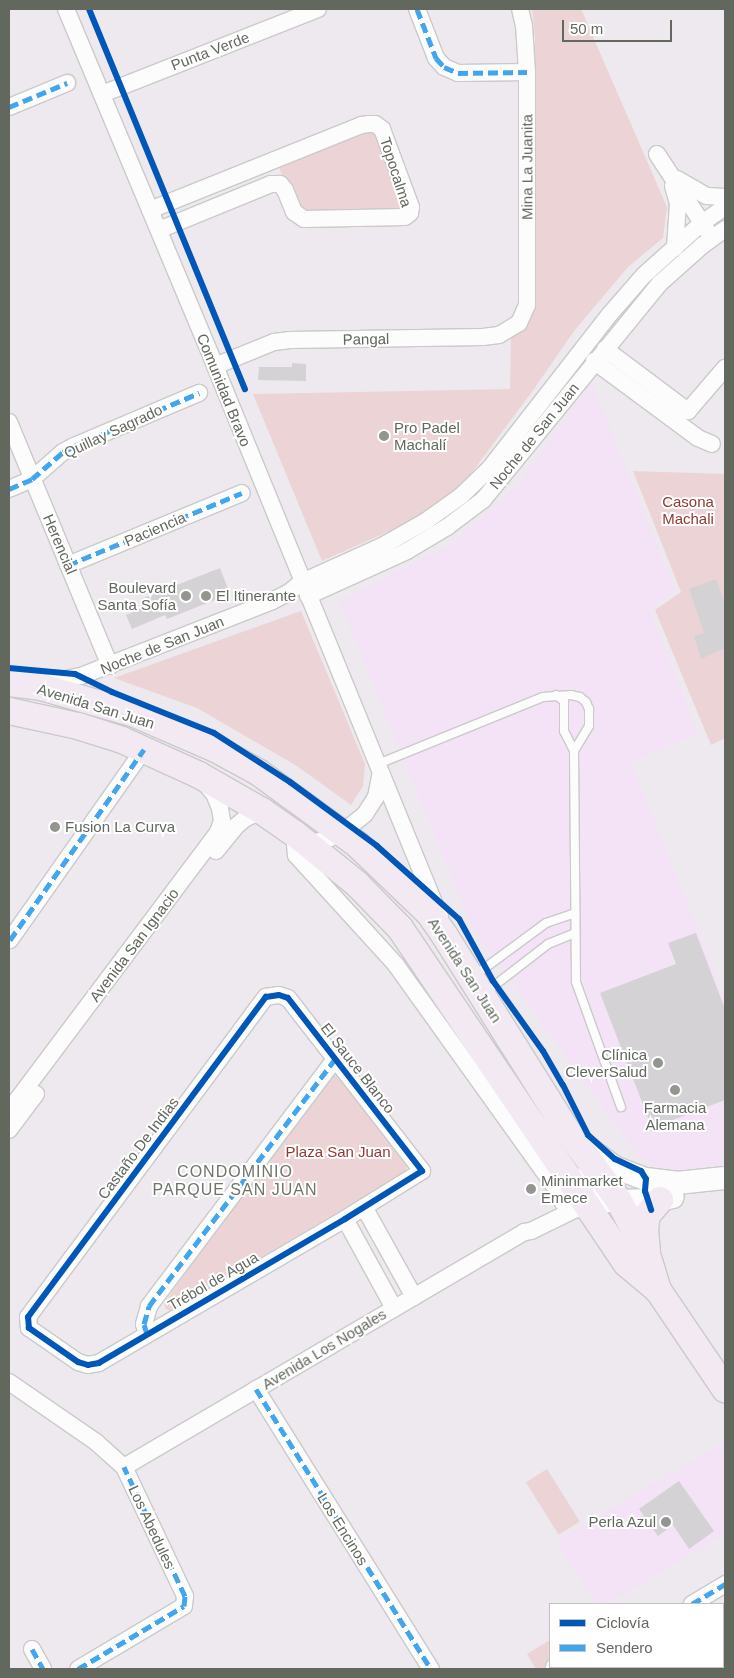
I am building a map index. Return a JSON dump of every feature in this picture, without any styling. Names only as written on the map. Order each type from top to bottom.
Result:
[{"type":"main road","name":"Avenida San Juan","points":[[12,683],[41,687],[134,714],[216,749],[258,772],[343,832],[429,913],[446,936],[566,1129],[619,1201],[647,1254],[658,1290]]},
{"type":"main road","name":"Avenida San Juan","points":[[9,711],[78,726],[144,749],[199,775],[262,811],[301,838],[357,884],[400,928],[566,1185],[591,1210],[627,1264],[658,1290],[725,1389]]},
{"type":"main road","points":[[566,1129],[614,1168],[646,1179],[676,1183],[725,1178]]},
{"type":"main road","points":[[566,1185],[596,1196],[619,1201],[660,1200],[725,1186]]},
{"type":"main road","points":[[647,1254],[645,1229],[647,1215],[660,1200]]},
{"type":"street","name":"Comunidad Bravo","points":[[66,9],[159,230],[437,907],[446,936]]},
{"type":"street","name":"Punta Verde","points":[[102,94],[318,9]]},
{"type":"street","points":[[417,9],[436,58],[444,67],[458,73],[527,72]]},
{"type":"street","name":"Mina La Juanita","points":[[519,324],[526,305],[527,72],[524,26],[520,9]]},
{"type":"street","points":[[9,107],[67,83]]},
{"type":"street","name":"Topocalma","points":[[150,210],[361,125],[370,124],[375,124],[382,129],[411,207],[410,213],[405,217],[304,219],[294,212],[285,190],[280,184],[271,184],[159,230]]},
{"type":"street","points":[[657,154],[702,223],[719,234]]},
{"type":"street","points":[[669,172],[697,191],[709,196],[725,197]]},
{"type":"street","points":[[669,172],[678,203],[675,248]]},
{"type":"street","points":[[305,589],[426,521],[461,496],[490,468],[610,314],[644,275],[702,223],[725,207]]},
{"type":"street","name":"Noche de San Juan","points":[[12,683],[57,682],[110,666],[288,593],[305,589],[408,551],[447,527],[483,500],[599,355],[659,284],[719,234]]},
{"type":"street","name":"Pangal","points":[[215,366],[274,342],[290,340],[483,337],[500,335],[519,324]]},
{"type":"street","points":[[599,355],[688,411]]},
{"type":"street","points":[[599,355],[685,428],[712,444]]},
{"type":"street","points":[[685,428],[688,411],[725,368]]},
{"type":"street","name":"Quillay Sagrado","points":[[9,488],[32,479],[63,452],[74,446],[199,393]]},
{"type":"street","name":"Herencial","points":[[9,422],[110,666]]},
{"type":"street","name":"Paciencia","points":[[68,564],[242,492]]},
{"type":"street","points":[[10,940],[144,749]]},
{"type":"street","points":[[301,838],[330,838],[343,832],[365,814],[376,797],[379,768]]},
{"type":"street","name":"Avenida San Ignacio","points":[[127,962],[218,832],[222,821],[220,808],[214,794],[199,775]]},
{"type":"street","name":"Avenida San Ignacio","points":[[9,1130],[15,1107],[127,962],[236,826],[246,818],[262,811]]},
{"type":"street","name":"Avenida San Juan","points":[[301,838],[296,855],[396,965],[560,1194],[566,1185]]},
{"type":"street","name":"El Sauce Blanco","points":[[266,997],[280,994],[288,998],[422,1171]]},
{"type":"street","name":"Castaño De Indias","points":[[30,1314],[266,997]]},
{"type":"street","points":[[147,1334],[144,1324],[149,1306],[336,1059]]},
{"type":"street","name":"Trébol de Agua","points":[[30,1314],[27,1320],[29,1328],[78,1362],[88,1365],[99,1363],[422,1171]]},
{"type":"street","name":"Avenida Los Nogales","points":[[524,1232],[527,1226],[566,1185]]},
{"type":"street","points":[[364,1207],[414,1297]]},
{"type":"street","name":"Avenida Los Nogales","points":[[124,1467],[524,1232],[531,1231],[576,1209],[591,1210]]},
{"type":"street","points":[[345,1218],[394,1308]]},
{"type":"street","name":"Los Abedules","points":[[9,1382],[96,1442],[124,1467],[185,1596],[184,1606],[78,1669]]},
{"type":"street","name":"Los Encinos","points":[[256,1389],[431,1669]]},
{"type":"street","points":[[694,1603],[725,1584]]},
{"type":"street","points":[[32,1649],[43,1669]]},
{"type":"lane","points":[[379,768],[528,702],[556,695],[580,697],[589,710],[587,732],[576,744],[574,751],[577,990],[621,1107]]},
{"type":"lane","points":[[556,695],[564,701],[564,731],[574,751]]},
{"type":"lane","points":[[477,986],[546,923],[575,913]]},
{"type":"lane","points":[[477,986],[548,944],[575,933]]},
{"type":"shaded area","points":[[592,382],[675,591],[649,608],[698,733],[631,762],[725,997],[725,1164],[680,1171],[659,1168],[638,1155],[472,927],[339,601],[455,542],[521,480]]},
{"type":"shaded area","points":[[725,1441],[725,1534],[609,1603],[594,1603],[556,1541]]},
{"type":"green space","points":[[532,9],[581,9],[667,207],[663,238],[628,267],[574,331],[534,389],[467,479],[431,509],[392,530],[322,561],[253,394],[510,389],[511,334],[521,327],[533,163],[535,38]]},
{"type":"green space","points":[[367,129],[381,134],[405,211],[298,212],[278,165]]},
{"type":"green space","name":"Casona Machali","points":[[633,471],[725,474],[725,738],[711,745],[655,610],[681,592]]},
{"type":"green space","points":[[301,611],[365,764],[363,786],[351,805],[297,766],[197,708],[114,678]]},
{"type":"green space","name":"Plaza San Juan","points":[[335,1070],[408,1165],[404,1173],[170,1311],[166,1309],[164,1304],[167,1299],[329,1075]]},
{"type":"green space","points":[[547,1469],[580,1522],[559,1535],[526,1482]]},
{"type":"green space","points":[[549,1641],[549,1668],[625,1669],[536,1669],[527,1654]]},
{"type":"building","points":[[292,363],[306,364],[306,381],[258,380],[259,367],[292,367]]},
{"type":"building","name":"Boulevard Santa Sofía","points":[[220,568],[230,594],[167,619],[165,615],[132,629],[126,615],[145,607],[141,599]]},
{"type":"building","points":[[716,579],[725,604],[725,648],[701,659],[694,636],[704,633],[689,589]]},
{"type":"building","points":[[696,933],[725,1009],[725,1100],[652,1128],[600,993],[676,964],[668,943]]},
{"type":"building","points":[[679,1481],[714,1531],[689,1549],[673,1525],[658,1536],[639,1509]]},
{"type":"marked path","points":[[417,9],[436,58],[444,67],[458,73],[527,72]]},
{"type":"marked path","points":[[9,107],[67,83]]},
{"type":"marked path","points":[[9,489],[32,479],[63,452],[74,446],[199,393]]},
{"type":"marked path","points":[[68,565],[242,493]]},
{"type":"marked path","points":[[10,940],[144,749]]},
{"type":"marked path","points":[[147,1334],[144,1324],[149,1306],[335,1059]]},
{"type":"marked path","points":[[256,1389],[431,1669]]},
{"type":"marked path","points":[[78,1669],[184,1606],[185,1596],[124,1467]]},
{"type":"marked path","points":[[694,1603],[725,1584]]},
{"type":"marked path","points":[[32,1649],[43,1669]]},
{"type":"cycle path","points":[[89,9],[245,389]]},
{"type":"cycle path","points":[[9,668],[75,674],[112,692],[214,733],[290,782],[377,846],[459,919],[493,981],[543,1051],[563,1085],[588,1135],[615,1159],[641,1171],[646,1179],[645,1191],[651,1210]]},
{"type":"cycle path","points":[[279,995],[288,998],[422,1171],[345,1219],[99,1363],[88,1365],[78,1362],[29,1328],[28,1317],[266,997],[279,995]]},
{"type":"place","name":"Pro Padel Machalí","points":[[384,436]]},
{"type":"place","name":"Boulevard Santa Sofía","points":[[186,596]]},
{"type":"place","name":"El Itinerante","points":[[206,596]]},
{"type":"place","name":"Fusion La Curva","points":[[55,827]]},
{"type":"place","name":"Clínica CleverSalud","points":[[658,1063]]},
{"type":"place","name":"Farmacia Alemana","points":[[675,1090]]},
{"type":"place","name":"Mininmarket Emece","points":[[531,1189]]},
{"type":"place","name":"Perla Azul","points":[[666,1522]]},
{"type":"district","name":"CONDOMINIO PARQUE SAN JUAN","points":[[235,1181]]}]
